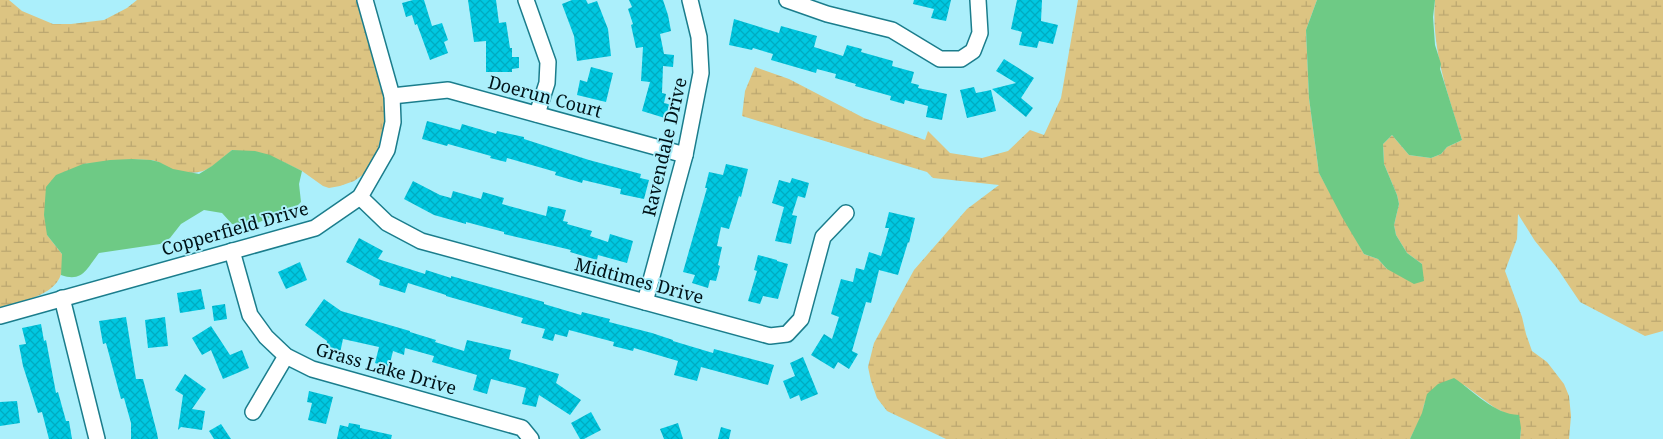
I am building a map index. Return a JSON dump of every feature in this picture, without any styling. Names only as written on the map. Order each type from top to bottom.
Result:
[{"type":"street","name":"Copperfield Drive","points":[[0,316],[315,228],[360,196],[387,150],[393,122],[392,96],[366,0]]},
{"type":"street","points":[[526,0],[548,62],[547,83],[537,114]]},
{"type":"street","points":[[786,0],[826,14],[892,30],[940,59],[960,60],[973,51],[980,33],[978,0]]},
{"type":"street","name":"Ravendale Drive","points":[[644,302],[685,155],[701,73],[694,1]]},
{"type":"street","name":"Doerun Court","points":[[392,96],[448,90],[685,155]]},
{"type":"street","name":"Midtimes Drive","points":[[360,196],[387,223],[421,241],[770,336],[786,334],[800,319],[823,237],[846,213]]},
{"type":"street","name":"Grass Lake Drive","points":[[232,251],[250,315],[266,338],[286,356],[312,369],[522,428],[531,439]]},
{"type":"street","points":[[62,298],[98,439]]},
{"type":"street","points":[[253,412],[286,356]]},
{"type":"green space","points":[[0,0],[9,0],[22,11],[53,24],[71,24],[104,20],[127,8],[137,0],[359,0],[386,97],[386,115],[376,157],[367,172],[354,181],[329,188],[323,186],[302,171],[279,160],[232,150],[206,170],[192,173],[174,170],[156,161],[149,160],[124,160],[83,164],[47,235],[62,254],[62,272],[57,282],[44,293],[0,308]]},
{"type":"green space","points":[[1078,0],[1317,0],[1306,30],[1309,98],[1319,173],[1364,254],[1378,259],[1387,269],[1422,264],[1407,253],[1396,235],[1394,225],[1399,204],[1384,164],[1383,144],[1392,135],[1409,155],[1431,158],[1441,154],[1447,147],[1462,140],[1438,54],[1434,18],[1435,0],[1663,0],[1663,331],[1645,336],[1580,302],[1557,268],[1535,241],[1518,214],[1517,239],[1505,271],[1532,351],[1547,362],[1564,384],[1569,396],[1571,416],[1569,439],[1520,439],[1521,428],[1509,415],[1495,408],[1464,385],[1424,404],[1423,413],[1410,439],[946,439],[887,411],[877,398],[868,367],[874,343],[914,270],[967,209],[999,185],[933,178],[927,172],[742,116],[745,91],[755,67],[789,79],[864,118],[925,140],[928,131],[950,153],[982,158],[1008,151],[1030,130],[1044,135],[1061,98]]},
{"type":"shaded area","points":[[1317,0],[1435,0],[1433,17],[1435,45],[1441,64],[1440,69],[1462,140],[1447,147],[1441,154],[1431,158],[1409,155],[1392,135],[1383,144],[1384,164],[1399,204],[1394,225],[1396,235],[1407,253],[1422,264],[1424,281],[1414,284],[1387,269],[1378,259],[1364,254],[1319,173],[1309,98],[1306,30]]},
{"type":"shaded area","points":[[232,150],[255,151],[270,155],[302,171],[299,184],[301,202],[296,207],[250,226],[232,224],[222,213],[204,210],[181,224],[170,238],[160,244],[99,253],[88,269],[80,276],[68,277],[61,275],[62,254],[47,235],[44,215],[46,187],[56,175],[83,164],[132,159],[151,160],[173,169],[199,174]]},
{"type":"shaded area","points":[[1454,378],[1492,406],[1510,414],[1519,415],[1520,439],[1410,439],[1422,413],[1427,394],[1438,384]]},
{"type":"building","points":[[424,0],[432,26],[442,23],[448,40],[444,42],[448,53],[430,60],[417,24],[415,25],[412,15],[406,17],[402,3]]},
{"type":"building","points":[[468,0],[496,0],[499,23],[506,22],[510,48],[512,48],[512,57],[519,57],[519,68],[512,69],[512,72],[486,72],[486,41],[474,42]]},
{"type":"building","points":[[572,0],[586,0],[588,4],[597,1],[608,29],[611,56],[577,61],[574,36],[562,4]]},
{"type":"building","points":[[629,0],[663,0],[668,15],[671,31],[660,34],[664,54],[674,55],[673,67],[663,66],[662,93],[666,94],[664,103],[672,105],[668,119],[642,111],[650,82],[641,81],[643,47],[636,48],[631,25],[633,24],[628,9],[632,7]]},
{"type":"building","points":[[914,0],[951,0],[946,21],[931,18],[934,9],[913,4]]},
{"type":"building","points":[[1017,0],[1042,0],[1041,21],[1058,25],[1053,44],[1039,41],[1037,48],[1019,45],[1022,32],[1011,29]]},
{"type":"building","points":[[734,19],[779,33],[781,26],[817,36],[814,47],[843,56],[847,45],[862,49],[861,52],[893,61],[892,66],[914,72],[911,83],[919,85],[918,88],[947,94],[942,120],[926,117],[928,106],[905,100],[904,104],[890,100],[891,96],[835,78],[836,74],[817,69],[816,73],[771,60],[773,54],[753,48],[752,50],[729,45]]},
{"type":"building","points":[[1004,59],[1034,78],[1021,98],[1033,108],[1026,117],[992,89],[1016,83],[996,71]]},
{"type":"building","points":[[591,67],[613,73],[606,102],[577,95],[580,80],[587,82]]},
{"type":"building","points":[[974,87],[976,93],[991,90],[996,111],[967,118],[960,90]]},
{"type":"building","points":[[427,121],[460,130],[462,124],[496,134],[497,131],[524,137],[524,139],[589,160],[641,174],[640,178],[649,180],[644,199],[620,194],[621,189],[583,180],[582,183],[555,175],[556,172],[507,158],[506,162],[448,144],[447,146],[422,139]]},
{"type":"building","points":[[726,164],[748,169],[741,197],[739,196],[729,229],[721,227],[717,246],[722,247],[718,265],[720,266],[716,281],[710,280],[708,288],[692,283],[695,275],[683,272],[707,188],[705,188],[709,172],[723,175]]},
{"type":"building","points":[[792,178],[809,183],[805,198],[798,196],[792,215],[797,216],[791,244],[775,241],[784,207],[772,203],[779,180],[790,183]]},
{"type":"building","points":[[413,181],[440,195],[451,198],[453,191],[481,199],[483,192],[504,198],[502,204],[546,216],[548,206],[566,210],[563,221],[568,222],[567,224],[592,231],[590,236],[608,242],[610,234],[633,241],[627,263],[598,255],[597,260],[570,252],[571,250],[434,215],[404,199]]},
{"type":"building","points":[[889,212],[915,218],[898,275],[879,270],[871,303],[866,302],[852,351],[858,354],[849,369],[838,362],[834,369],[811,355],[824,334],[832,339],[839,317],[831,314],[841,279],[853,282],[856,268],[864,270],[869,252],[881,256],[889,228],[885,228]]},
{"type":"building","points":[[359,238],[383,251],[378,259],[425,274],[426,270],[451,278],[451,276],[544,302],[544,304],[581,315],[582,312],[610,319],[609,322],[652,333],[713,353],[714,349],[774,365],[768,385],[701,367],[697,381],[674,375],[678,361],[634,348],[633,351],[613,346],[614,342],[569,330],[567,337],[555,334],[553,341],[542,338],[545,329],[521,323],[523,318],[408,283],[405,293],[379,285],[380,280],[346,262]]},
{"type":"building","points":[[758,255],[788,264],[778,299],[763,296],[760,304],[748,301],[757,271],[754,270]]},
{"type":"building","points":[[300,262],[307,280],[286,289],[278,272]]},
{"type":"building","points":[[201,289],[205,309],[180,313],[177,293]]},
{"type":"building","points":[[324,299],[341,311],[410,331],[436,340],[435,342],[464,351],[467,340],[511,350],[509,359],[559,374],[556,383],[581,400],[570,415],[539,395],[536,407],[522,404],[526,388],[491,379],[487,394],[473,390],[477,375],[432,362],[434,356],[405,348],[404,355],[393,351],[389,367],[375,363],[379,347],[343,339],[340,353],[325,350],[327,341],[305,325]]},
{"type":"building","points":[[225,304],[227,319],[214,321],[212,306]]},
{"type":"building","points":[[126,317],[136,379],[143,379],[158,439],[131,439],[131,423],[124,398],[121,399],[106,343],[103,344],[99,321]]},
{"type":"building","points":[[165,317],[168,346],[148,348],[145,320]]},
{"type":"building","points":[[41,324],[56,393],[58,392],[66,421],[69,421],[72,439],[49,439],[42,412],[38,413],[23,366],[19,345],[26,344],[22,328]]},
{"type":"building","points":[[211,326],[230,355],[242,350],[249,368],[223,379],[211,350],[202,355],[192,338]]},
{"type":"building","points":[[803,357],[818,394],[801,401],[799,395],[790,399],[783,381],[795,376],[790,363]]},
{"type":"building","points":[[185,374],[206,389],[192,409],[205,411],[202,430],[181,427],[178,430],[183,395],[175,390]]},
{"type":"building","points":[[309,391],[333,397],[326,424],[308,420],[312,403],[307,402]]},
{"type":"building","points":[[17,401],[20,423],[0,426],[0,402]]},
{"type":"building","points":[[591,412],[601,430],[584,439],[580,439],[571,423]]},
{"type":"building","points":[[349,423],[360,425],[360,428],[392,435],[391,439],[337,439],[340,425],[348,427]]},
{"type":"building","points":[[678,423],[683,439],[664,439],[660,429]]},
{"type":"building","points":[[221,424],[231,439],[214,439],[209,431]]},
{"type":"building","points":[[721,427],[731,430],[729,439],[718,439]]}]
